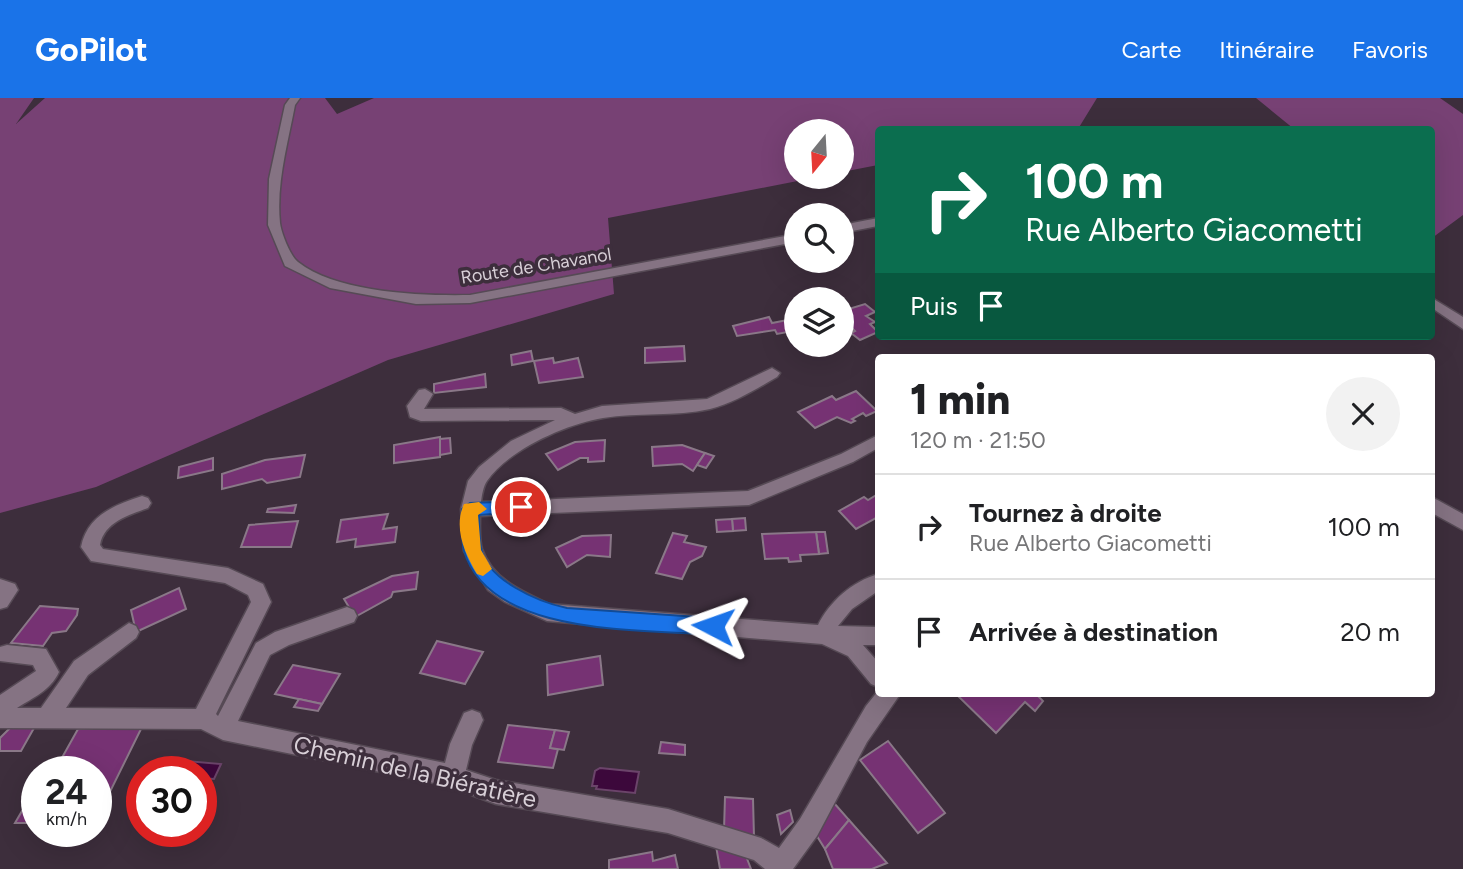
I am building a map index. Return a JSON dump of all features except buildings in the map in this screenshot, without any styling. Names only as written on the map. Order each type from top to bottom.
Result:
[{"type":"street","name":"Route de Chavanol","points":[[295,98],[290,105],[275,179],[274,225],[290,263],[330,284],[416,300],[470,299],[784,240]]},
{"type":"street","points":[[854,227],[875,223]]},
{"type":"street","points":[[1435,304],[1463,324]]},
{"type":"street","points":[[772,373],[729,397],[708,404],[629,409],[572,420],[539,433],[499,458],[477,481],[470,509],[472,551],[484,571],[512,596],[547,612],[825,635],[875,636]]},
{"type":"street","points":[[425,394],[415,406],[416,413],[421,415],[561,414],[572,420]]},
{"type":"street","points":[[470,509],[724,500],[769,492],[875,443]]},
{"type":"street","points":[[142,503],[98,526],[91,537],[90,547],[98,556],[228,576],[245,582],[256,590],[261,602],[212,724]]},
{"type":"street","points":[[1435,505],[1463,523]]},
{"type":"street","points":[[825,635],[830,620],[842,605],[875,584]]},
{"type":"street","points":[[0,587],[8,590],[0,601]]},
{"type":"street","points":[[212,724],[263,649],[282,638],[347,616]]},
{"type":"street","points":[[46,719],[80,668],[129,632]]},
{"type":"street","points":[[825,635],[855,650],[875,673]]},
{"type":"street","points":[[0,709],[9,701],[36,687],[48,672],[39,656],[6,654]]},
{"type":"street","points":[[779,867],[824,801],[867,724],[887,697]]},
{"type":"street","name":"Chemin de la Biératière","points":[[0,718],[212,724],[453,778],[509,795],[668,821],[761,850],[779,867]]},
{"type":"street","points":[[453,778],[461,744],[472,720]]},
{"type":"shaded area","points":[[0,98],[34,98],[16,124],[45,98],[325,98],[337,114],[374,98],[1097,98],[1080,126],[875,126],[875,166],[854,170],[854,119],[784,119],[784,184],[608,218],[614,294],[388,360],[96,487],[0,513]]},
{"type":"shaded area","points":[[1256,98],[1440,98],[1463,114],[1463,215],[1435,236],[1435,126],[1290,126]]},
{"type":"shaded area","points":[[600,768],[639,772],[635,793],[596,789],[597,786],[592,786],[595,771]]},
{"type":"slow traffic","points":[[479,509],[470,509],[469,531],[472,551],[483,569]]},
{"type":"route","points":[[521,507],[470,509],[472,551],[495,584],[512,596],[547,612],[567,615],[713,626]]}]
